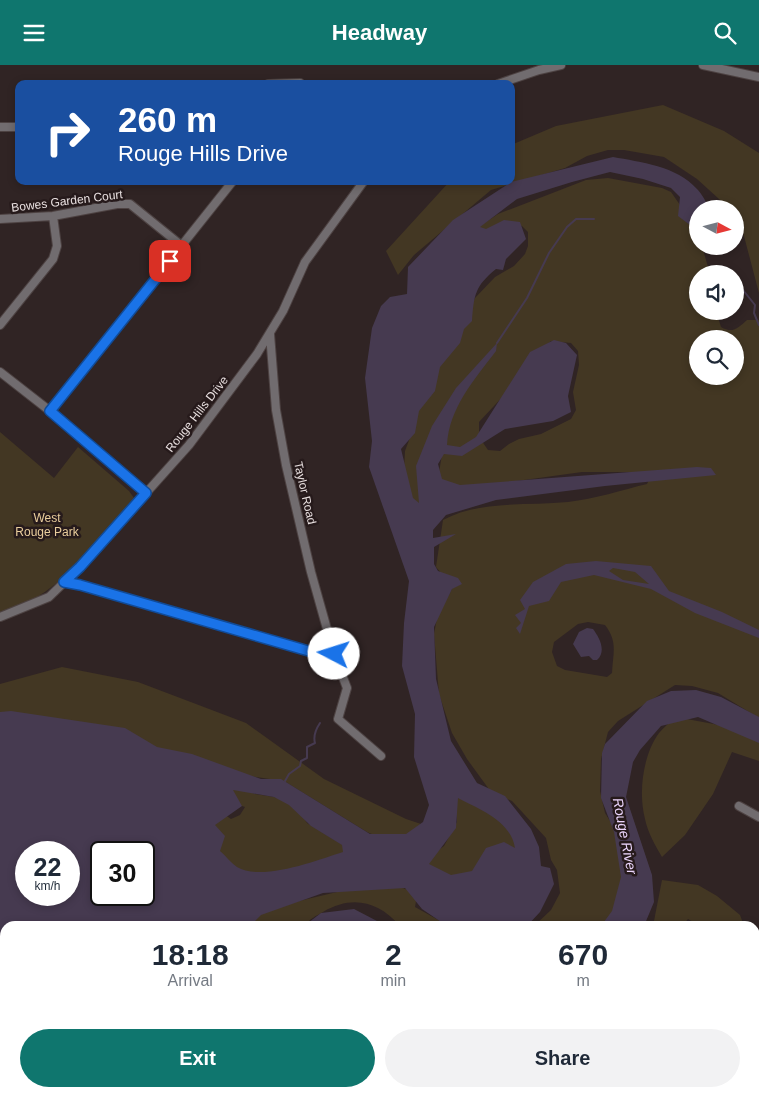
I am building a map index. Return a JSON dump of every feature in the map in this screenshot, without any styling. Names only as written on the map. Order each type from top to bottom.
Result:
[{"type":"street","points":[[510,80],[561,65]]},
{"type":"street","points":[[703,65],[759,77]]},
{"type":"street","points":[[0,127],[15,127]]},
{"type":"street","points":[[50,411],[230,185]]},
{"type":"street","name":"Rouge Hills Drive","points":[[0,617],[49,597],[80,567],[189,445],[257,354],[270,334],[305,262],[361,185]]},
{"type":"street","name":"Bowes Garden Court","points":[[0,219],[53,216],[117,205],[130,205],[182,246]]},
{"type":"street","points":[[0,325],[53,259],[57,246],[53,216]]},
{"type":"street","name":"Taylor Road","points":[[270,334],[276,410],[286,465],[334,654],[347,688],[338,719],[381,756]]},
{"type":"street","points":[[0,373],[50,411],[146,493]]},
{"type":"street","points":[[64,582],[312,652],[334,654]]},
{"type":"street","points":[[739,806],[759,817]]},
{"type":"green space","points":[[663,105],[724,131],[759,153],[759,293],[744,236],[744,200],[720,200],[697,179],[664,157],[624,150],[608,150],[587,156],[565,168],[515,183],[515,143],[556,126]]},
{"type":"green space","points":[[608,178],[662,188],[671,192],[689,218],[689,255],[705,255],[707,265],[689,265],[689,320],[719,320],[721,327],[729,330],[689,330],[689,385],[744,385],[744,330],[732,330],[738,328],[747,320],[759,320],[759,718],[718,693],[692,686],[675,685],[618,721],[608,732],[601,759],[600,791],[605,813],[628,850],[614,914],[606,921],[539,921],[551,910],[560,893],[557,870],[551,860],[546,838],[512,801],[491,792],[467,759],[452,733],[439,694],[434,634],[437,618],[453,587],[436,567],[443,520],[457,514],[472,509],[504,505],[568,502],[588,499],[647,484],[650,478],[635,472],[582,472],[451,490],[437,484],[445,437],[424,504],[415,513],[404,470],[405,451],[411,435],[414,407],[464,325],[475,298],[495,277],[514,266],[525,254],[528,246],[528,232],[522,226],[515,224],[459,240],[498,214],[586,180]],"holes":[[[551,341],[571,343],[578,351],[579,365],[573,392],[576,410],[571,419],[541,434],[519,439],[500,451],[488,450],[479,437],[479,422],[508,391],[525,364]],[[588,622],[605,625],[613,642],[612,673],[607,677],[565,670],[557,666],[552,652],[554,642],[578,624]]]},
{"type":"green space","points":[[446,185],[508,185],[491,190],[414,255],[398,275],[386,251]]},
{"type":"green space","name":"West Rouge Park","points":[[0,432],[54,478],[78,447],[129,491],[134,498],[91,550],[58,582],[21,606],[0,613]]},
{"type":"green space","points":[[62,667],[138,682],[246,723],[324,779],[406,819],[424,825],[409,840],[388,841],[367,832],[284,781],[248,776],[0,715],[0,684]]},
{"type":"green space","points":[[676,717],[719,725],[759,741],[759,761],[732,752],[713,794],[685,835],[662,857],[646,824],[642,797],[643,774],[649,752],[659,733]]},
{"type":"green space","points":[[156,777],[231,784],[255,794],[287,799],[295,805],[307,823],[354,852],[272,879],[187,869],[221,812],[231,819],[240,815],[245,807]]},
{"type":"green space","points":[[446,780],[496,815],[524,850],[487,903],[428,865],[428,858],[444,846],[457,822],[454,796]]},
{"type":"green space","points":[[662,880],[698,885],[717,896],[740,915],[742,921],[691,921],[688,919],[686,921],[654,921]]},
{"type":"green space","points":[[400,887],[414,892],[417,895],[415,907],[440,921],[395,921],[374,906],[354,902],[334,907],[309,921],[245,921],[251,917],[299,901],[354,888]]},
{"type":"water","points":[[613,157],[669,170],[689,181],[705,200],[689,200],[689,224],[678,216],[680,197],[671,188],[643,179],[610,172],[517,199],[480,227],[486,229],[504,220],[520,222],[526,239],[506,259],[503,270],[496,269],[480,286],[475,298],[472,321],[464,329],[460,343],[440,367],[435,391],[419,411],[415,433],[401,449],[413,498],[419,503],[416,466],[432,426],[456,388],[497,343],[496,351],[464,395],[452,419],[447,445],[460,447],[476,437],[530,352],[554,340],[566,343],[577,355],[568,396],[571,412],[553,421],[505,429],[462,456],[444,454],[438,464],[442,479],[460,485],[697,467],[711,468],[716,475],[605,486],[496,500],[446,515],[433,530],[433,538],[456,534],[434,547],[434,564],[438,571],[458,578],[462,584],[452,589],[434,627],[436,679],[451,741],[477,783],[505,796],[531,829],[539,847],[541,866],[550,868],[554,884],[540,912],[532,921],[440,921],[422,909],[405,888],[323,893],[261,915],[255,921],[0,921],[0,712],[11,711],[125,728],[157,747],[192,754],[261,779],[281,779],[370,834],[406,834],[423,822],[429,805],[414,757],[415,714],[402,666],[404,623],[409,581],[369,467],[372,441],[365,378],[372,328],[381,306],[390,297],[407,294],[408,267],[453,220],[506,185],[515,185],[515,181]],"holes":[[[233,790],[274,797],[289,805],[311,826],[342,845],[343,852],[274,871],[247,871],[233,864],[220,851],[225,836],[215,825],[242,806]],[[458,798],[501,823],[507,830],[515,848],[504,842],[486,848],[472,871],[451,875],[429,864],[456,828]]]},
{"type":"water","points":[[596,561],[651,566],[669,591],[722,612],[759,630],[759,638],[695,613],[651,589],[594,575],[561,582],[549,601],[529,606],[520,634],[516,628],[521,623],[515,615],[525,609],[520,600],[533,582],[566,564]],"holes":[[[613,568],[635,572],[649,584],[623,580],[609,571]]]},
{"type":"water","points":[[587,628],[593,629],[601,644],[600,656],[597,660],[593,660],[589,656],[581,657],[573,644],[579,632]]},
{"type":"water","name":"Rouge River","points":[[696,690],[721,697],[759,717],[759,743],[698,717],[661,726],[640,750],[633,762],[626,797],[652,875],[654,902],[646,921],[605,921],[612,911],[621,877],[614,832],[601,798],[602,753],[605,744],[647,701],[671,691]]},
{"type":"water","points":[[354,909],[377,921],[311,921],[321,913]]},
{"type":"waterway","points":[[497,343],[527,298],[549,253],[567,227],[576,219],[594,219]]},
{"type":"waterway","points":[[744,291],[755,305],[754,313],[759,325]]},
{"type":"waterway","points":[[285,781],[289,774],[300,766],[301,761],[307,758],[307,747],[315,743],[315,733],[320,723]]},
{"type":"route","points":[[170,261],[50,411],[146,493],[80,567],[64,582],[312,652],[334,654]]}]
